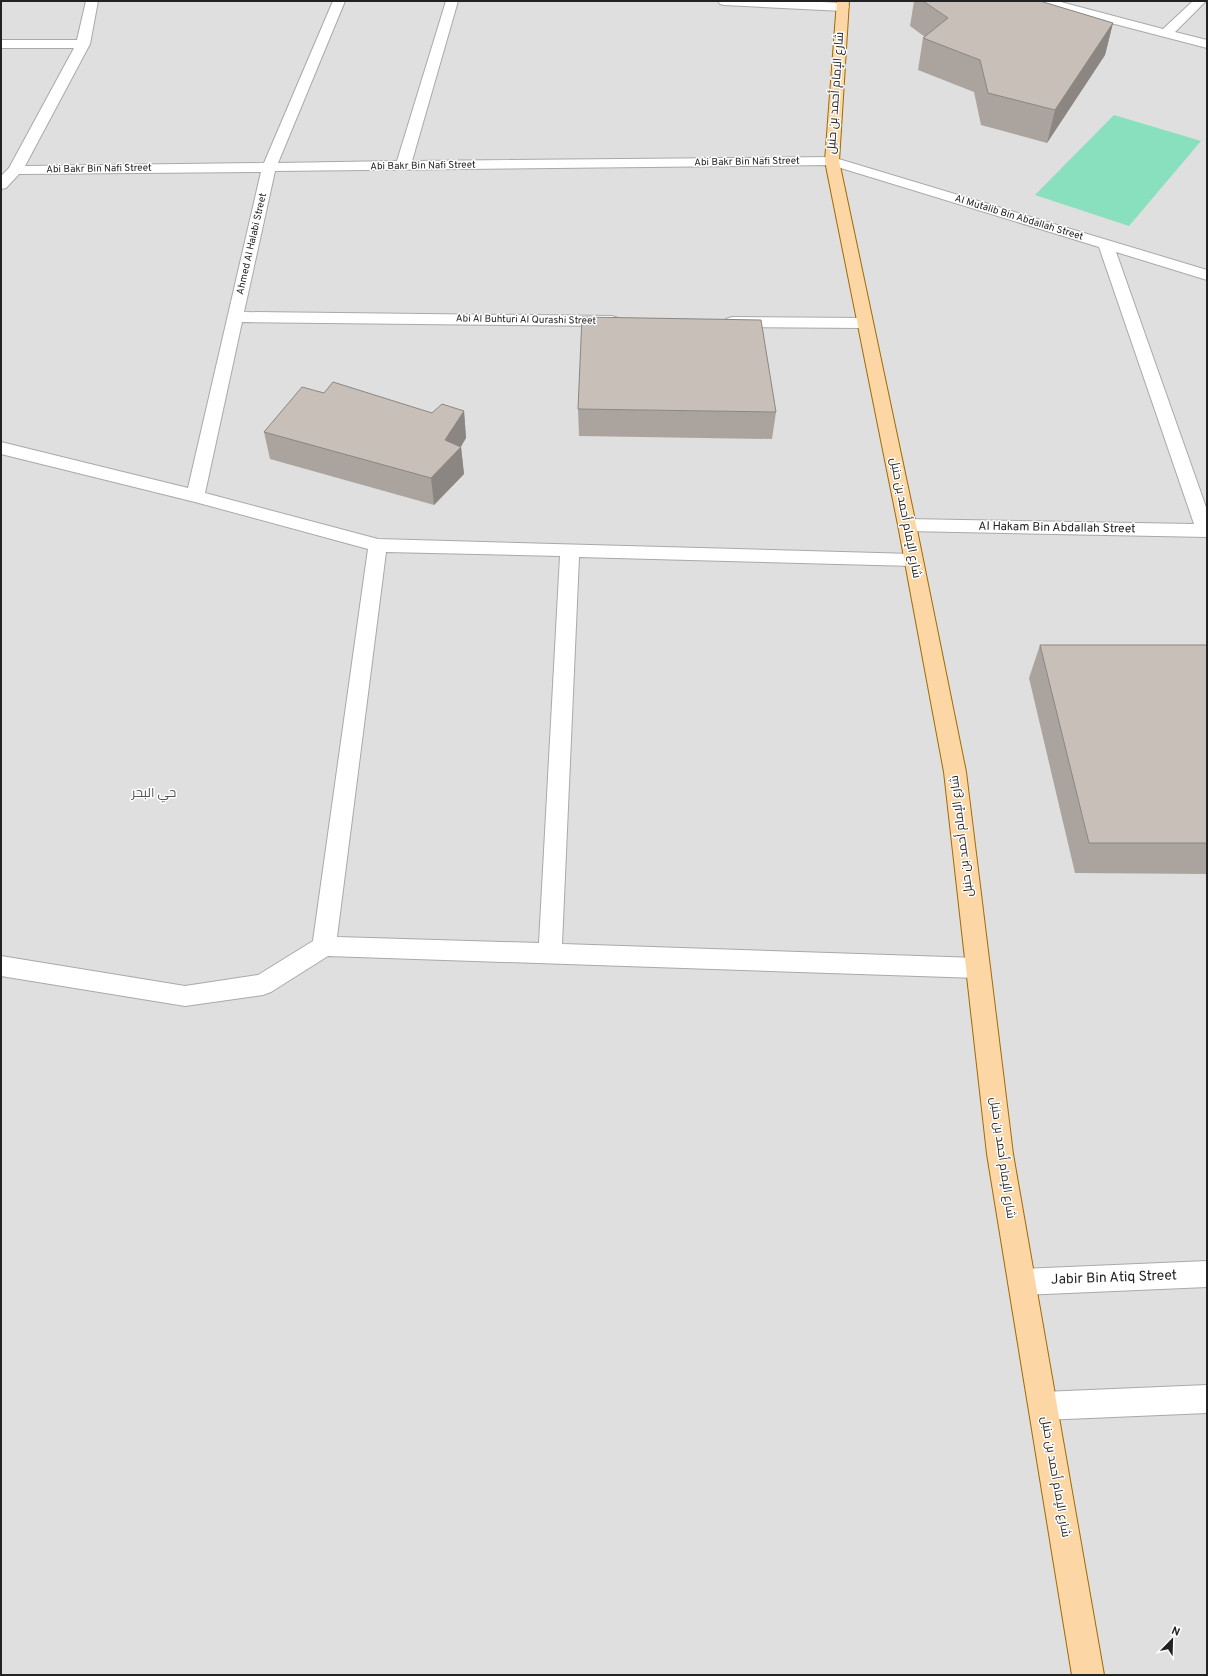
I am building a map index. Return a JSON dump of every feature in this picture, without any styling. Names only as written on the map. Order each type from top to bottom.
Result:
[{"type":"main road","name":"شارع الإمام أحمد بن حنبل","points":[[843,4],[832,161],[907,525],[955,772],[1000,1154],[1088,1675]]},
{"type":"street","points":[[1,185],[15,170],[83,44],[92,1]]},
{"type":"street","name":"Ahmed Al Halabi Street","points":[[195,496],[269,167],[339,1]]},
{"type":"street","points":[[403,166],[452,1]]},
{"type":"street","points":[[724,1],[843,4]]},
{"type":"street","points":[[1042,1],[1207,44]]},
{"type":"street","points":[[1166,33],[1200,1]]},
{"type":"street","points":[[1,44],[83,44]]},
{"type":"street","name":"Abi Bakr Bin Nafi Street","points":[[15,170],[832,161]]},
{"type":"street","name":"Al Mutalib Bin Abdallah Street","points":[[832,161],[1207,276]]},
{"type":"street","points":[[1106,245],[1206,531]]},
{"type":"street","name":"Abi Al Buhturi Al Qurashi Street","points":[[235,317],[629,321]]},
{"type":"street","points":[[716,322],[865,323]]},
{"type":"street","points":[[1,448],[195,496],[378,545],[913,560]]},
{"type":"street","name":"Al Hakam Bin Abdallah Street","points":[[907,525],[1206,531]]},
{"type":"street","points":[[324,946],[378,545]]},
{"type":"street","points":[[550,953],[570,551]]},
{"type":"street","points":[[1,966],[184,996],[263,984],[324,946],[978,968]]},
{"type":"street","name":"Jabir Bin Atiq Street","points":[[1022,1282],[1207,1274]]},
{"type":"street","points":[[1043,1406],[1207,1399]]},
{"type":"shaded area","points":[[1,1],[1207,1],[1207,1675],[1,1675]]},
{"type":"green space","points":[[1114,115],[1201,141],[1129,226],[1035,195]]},
{"type":"building","points":[[923,1],[1040,1],[1113,23],[1055,110],[988,93],[980,60],[923,38],[948,18]]},
{"type":"building","points":[[582,317],[761,320],[776,412],[578,409]]},
{"type":"building","points":[[333,382],[432,413],[442,404],[464,411],[445,440],[461,447],[431,478],[264,432],[302,387],[324,393]]},
{"type":"building","points":[[1040,645],[1207,645],[1207,843],[1089,843]]},
{"type":"district","name":"حي البحر","points":[[154,794]]}]
